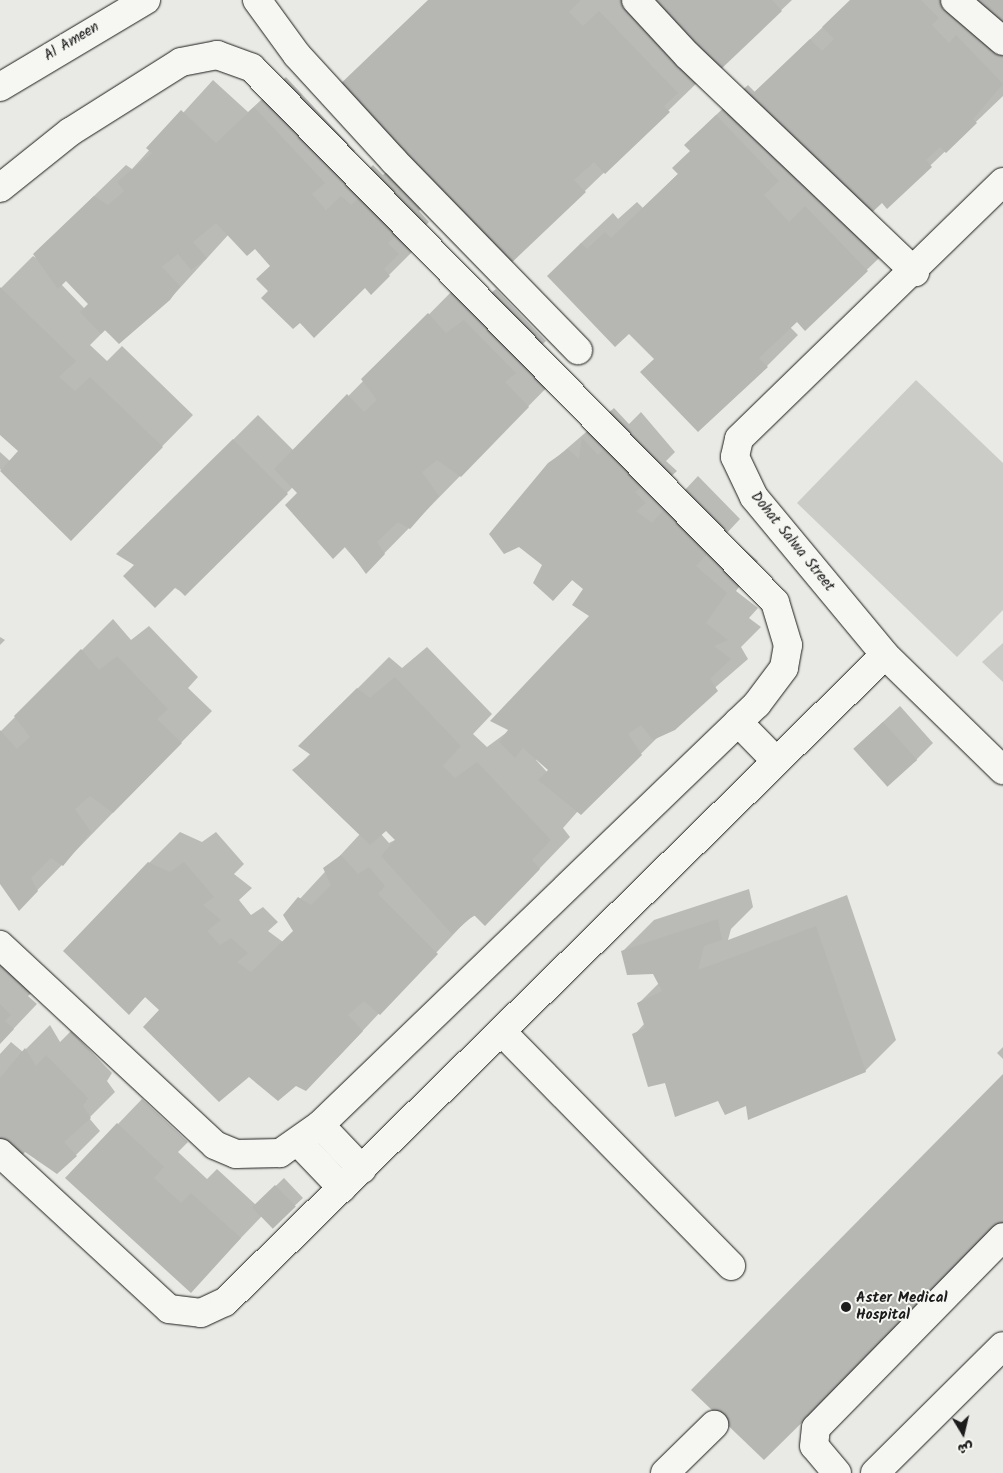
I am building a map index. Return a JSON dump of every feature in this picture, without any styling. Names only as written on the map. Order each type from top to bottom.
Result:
[{"type":"street","name":"Al Ameen","points":[[0,87],[146,0]]},
{"type":"street","points":[[257,0],[297,56],[394,161],[578,350]]},
{"type":"street","points":[[636,0],[687,55],[915,272]]},
{"type":"street","points":[[955,0],[1003,41]]},
{"type":"street","points":[[0,188],[70,132],[181,62],[217,56],[252,68],[775,602],[788,645],[784,668],[773,688],[300,1144],[258,1157],[236,1154],[215,1145],[0,945]]},
{"type":"street","name":"Dohat Salwa Street","points":[[1003,182],[915,272],[739,439],[736,457],[754,497],[886,655],[1003,770]]},
{"type":"street","points":[[4,1163],[169,1309],[201,1313],[225,1302],[503,1033],[776,761],[886,655]]},
{"type":"street","points":[[738,722],[776,761]]},
{"type":"street","points":[[503,1033],[731,1266]]},
{"type":"street","points":[[320,1125],[362,1169]]},
{"type":"street","points":[[300,1144],[342,1188]]},
{"type":"street","points":[[837,1473],[814,1446],[816,1428],[1003,1237]]},
{"type":"street","points":[[875,1473],[1003,1346]]},
{"type":"street","points":[[664,1473],[714,1425]]},
{"type":"shaded area","points":[[916,380],[1003,463],[1003,610],[957,657],[797,503]]},
{"type":"shaded area","points":[[1003,643],[1003,682],[982,662]]},
{"type":"building","points":[[428,0],[581,0],[569,12],[583,26],[599,11],[678,93],[664,106],[670,112],[605,174],[594,162],[574,180],[586,192],[506,268],[334,90]]},
{"type":"building","points":[[654,0],[772,0],[782,11],[720,70]]},
{"type":"building","points":[[850,0],[921,0],[939,18],[932,25],[949,43],[956,35],[1003,84],[973,119],[977,123],[946,153],[940,147],[926,160],[932,167],[887,209],[882,203],[864,220],[747,99],[810,39],[822,51],[834,39],[822,27]]},
{"type":"building","points":[[975,0],[1003,0],[1003,24]]},
{"type":"building","points":[[254,107],[325,183],[312,194],[326,210],[341,196],[351,205],[359,198],[397,235],[388,243],[399,254],[384,269],[390,276],[371,295],[365,288],[314,338],[300,323],[293,329],[261,298],[268,291],[256,279],[270,266],[255,249],[247,256],[216,223],[193,242],[207,258],[191,270],[178,254],[162,267],[180,286],[170,300],[119,344],[105,330],[101,334],[80,312],[88,304],[66,281],[58,289],[33,254],[94,196],[108,205],[124,191],[117,182],[152,153],[146,148],[181,110],[216,143]]},
{"type":"building","points":[[716,115],[779,181],[764,195],[789,222],[805,206],[868,271],[805,331],[797,322],[759,358],[768,367],[698,432],[640,372],[654,359],[629,334],[615,347],[547,276],[581,243],[587,249],[605,232],[611,238],[678,174],[672,168],[690,151],[684,145]]},
{"type":"building","points":[[0,287],[76,361],[59,377],[75,391],[90,377],[163,447],[71,541],[0,471],[18,451],[0,435]]},
{"type":"building","points":[[428,313],[446,333],[464,320],[516,373],[505,382],[529,407],[461,477],[437,460],[422,472],[439,496],[410,529],[398,522],[377,542],[385,554],[366,574],[346,546],[333,559],[285,505],[297,493],[274,469],[347,394],[364,412],[377,400],[361,379]]},
{"type":"building","points":[[582,438],[598,455],[609,443],[645,484],[635,492],[646,503],[636,511],[652,523],[666,507],[710,551],[696,566],[727,593],[706,623],[728,640],[714,646],[731,659],[710,679],[718,691],[675,730],[653,740],[641,725],[628,734],[642,755],[581,815],[538,780],[548,770],[523,748],[515,758],[499,742],[508,730],[490,721],[589,616],[572,605],[583,589],[572,580],[553,601],[533,583],[542,565],[519,547],[504,554],[489,534],[548,463],[568,449],[579,459]]},
{"type":"building","points":[[233,439],[288,494],[185,596],[176,587],[155,608],[123,576],[134,565],[116,554]]},
{"type":"building","points":[[81,649],[99,670],[117,656],[168,709],[157,719],[182,743],[113,813],[90,796],[75,809],[91,832],[63,866],[51,858],[31,878],[38,891],[19,911],[0,884],[0,730],[17,749],[30,737],[14,716]]},
{"type":"building","points":[[395,677],[461,746],[443,766],[455,778],[477,762],[551,840],[532,860],[540,869],[485,926],[474,915],[452,934],[381,856],[395,840],[386,831],[370,845],[292,770],[311,755],[298,746],[357,688],[370,698]]},
{"type":"building","points":[[883,722],[917,760],[887,787],[853,749]]},
{"type":"building","points":[[341,855],[358,874],[369,867],[385,886],[378,894],[438,954],[380,1015],[364,1001],[348,1015],[363,1031],[306,1091],[296,1086],[278,1101],[249,1077],[219,1102],[143,1027],[159,1010],[145,997],[129,1015],[63,951],[148,862],[170,872],[184,862],[214,897],[203,905],[221,920],[207,931],[220,945],[231,938],[248,953],[237,962],[251,972],[293,931],[283,915],[298,897],[311,905],[331,885],[323,868]]},
{"type":"building","points":[[718,919],[722,940],[704,946],[698,970],[816,926],[866,1072],[748,1120],[746,1106],[725,1115],[718,1101],[675,1117],[665,1083],[648,1087],[632,1034],[645,1028],[637,1003],[662,991],[653,974],[627,975],[621,951]]},
{"type":"building","points":[[0,1004],[11,1015],[5,1021],[14,1029],[0,1044]]},
{"type":"building","points":[[25,1048],[36,1066],[46,1055],[88,1098],[83,1106],[91,1118],[64,1142],[77,1156],[57,1174],[25,1152],[18,1160],[0,1145],[0,1078]]},
{"type":"building","name":"Aster Medical Hospital","points":[[1003,1074],[1003,1224],[764,1460],[691,1390]]},
{"type":"building","points":[[117,1123],[164,1167],[154,1178],[181,1203],[191,1193],[241,1238],[191,1293],[65,1178]]},
{"type":"building","points":[[275,1185],[296,1207],[273,1229],[252,1207]]},
{"type":"place","name":"Aster Medical Hospital","points":[[846,1307]]}]
